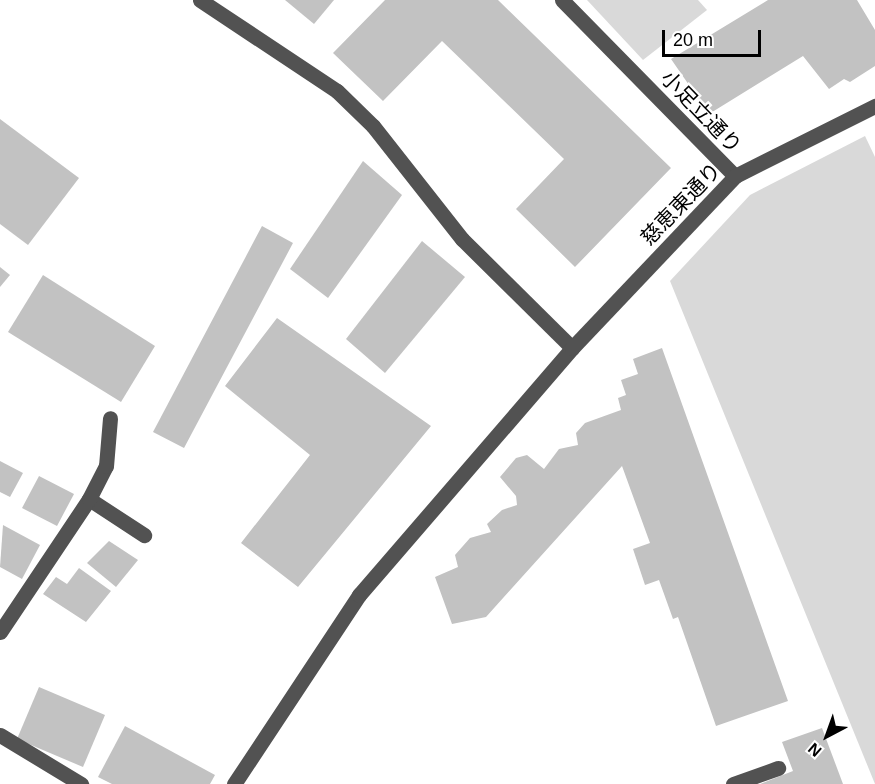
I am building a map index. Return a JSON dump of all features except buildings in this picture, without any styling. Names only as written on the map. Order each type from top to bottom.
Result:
[{"type":"street","points":[[200,0],[337,91],[373,126],[462,239],[572,348]]},
{"type":"street","name":"小足立通り","points":[[562,0],[735,176]]},
{"type":"street","name":"慈恵東通り","points":[[234,784],[359,595],[572,348],[735,176],[875,105]]},
{"type":"street","points":[[0,632],[88,499],[106,466],[110,418]]},
{"type":"street","points":[[88,499],[144,535]]},
{"type":"street","points":[[0,735],[81,784]]},
{"type":"street","points":[[733,784],[778,768]]},
{"type":"shaded area","points":[[587,0],[698,0],[707,10],[643,60]]},
{"type":"shaded area","points":[[865,136],[875,157],[875,784],[670,281],[750,195]]}]
